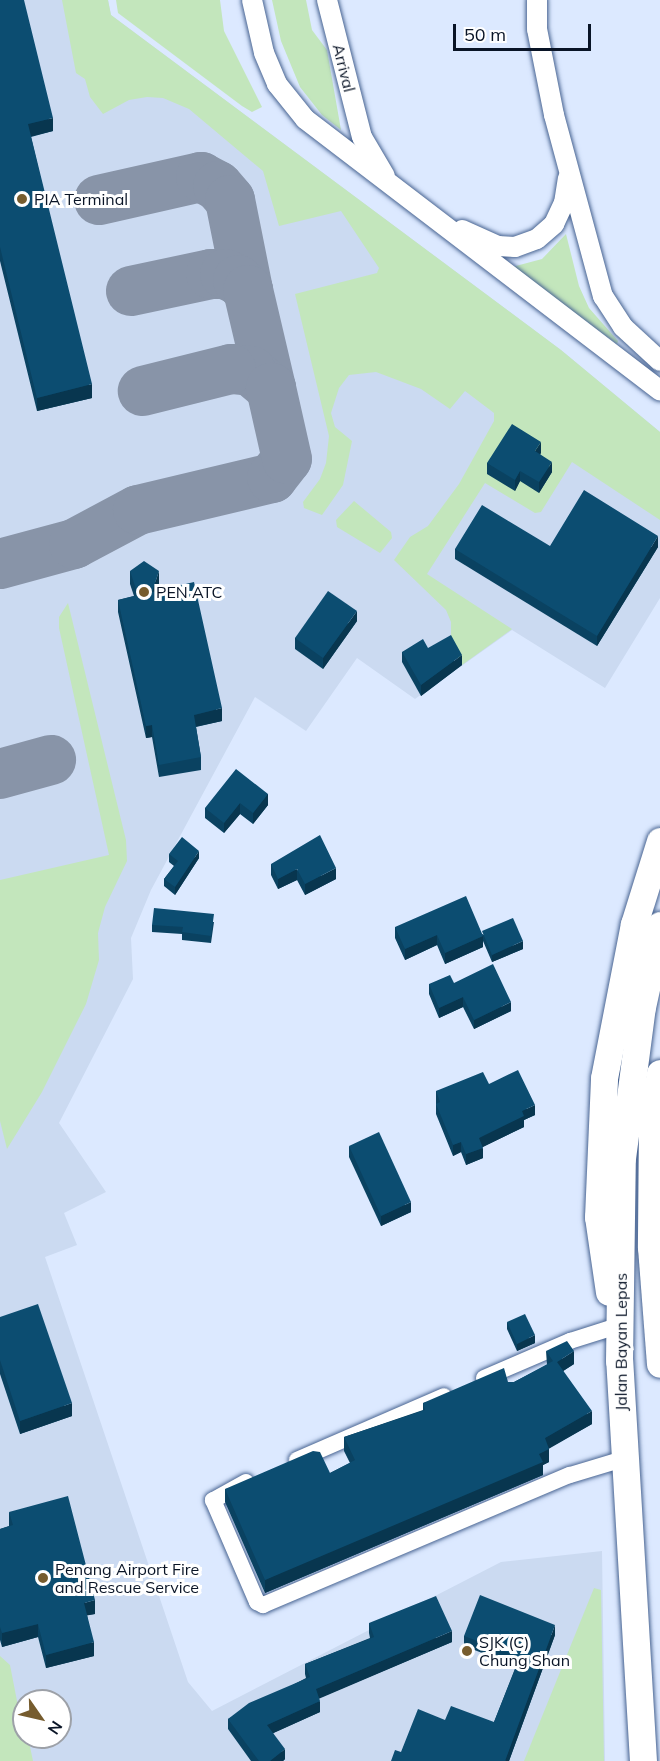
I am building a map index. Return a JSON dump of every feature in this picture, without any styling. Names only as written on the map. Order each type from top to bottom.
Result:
[{"type":"highway","points":[[619,1361],[598,1217],[603,1078],[634,924],[660,841]]},
{"type":"highway","name":"Jalan Bayan Lepas","points":[[643,1761],[623,1459],[619,1361],[622,1158],[642,1007],[660,925]]},
{"type":"highway","name":"Jalan Bayan Lepas","points":[[660,1073],[652,1120],[651,1246],[660,1364]]},
{"type":"highway","points":[[657,1329],[660,1301]]},
{"type":"street","points":[[252,0],[264,53],[277,84],[305,119],[660,390]]},
{"type":"street","name":"Arrival","points":[[327,0],[362,137],[390,184]]},
{"type":"street","points":[[537,0],[543,63],[603,296],[623,327],[660,361]]},
{"type":"street","points":[[427,213],[498,246],[515,247],[537,239],[554,224],[564,203],[569,170]]},
{"type":"street","points":[[286,1465],[570,1341],[614,1327]]},
{"type":"street","points":[[264,1474],[216,1495],[213,1500],[256,1602],[264,1605],[570,1475],[623,1459]]},
{"type":"shaded area","points":[[0,0],[108,0],[111,15],[561,350],[660,432],[660,598],[605,688],[512,630],[415,699],[357,658],[306,731],[255,697],[151,890],[131,938],[133,979],[59,1123],[106,1192],[64,1213],[77,1245],[45,1257],[188,1682],[212,1711],[501,1562],[602,1551],[605,1761],[0,1761]]},
{"type":"green space","points":[[62,0],[108,0],[111,15],[561,350],[660,432],[660,520],[572,462],[541,512],[535,513],[485,483],[427,574],[512,629],[462,665],[451,645],[451,622],[446,610],[394,560],[410,537],[428,526],[459,484],[494,421],[494,413],[465,391],[450,409],[421,389],[376,372],[349,375],[339,388],[331,413],[335,427],[352,441],[343,485],[322,515],[304,508],[303,502],[320,479],[326,463],[329,436],[295,294],[377,273],[379,268],[341,211],[279,226],[263,171],[189,109],[163,98],[147,97],[129,100],[103,114],[90,97],[85,79],[76,73]]},
{"type":"green space","points":[[116,0],[220,0],[224,31],[262,107],[252,112],[242,106],[118,13]]},
{"type":"green space","points":[[272,0],[306,0],[312,30],[327,50],[341,130],[322,115],[300,87],[281,41]]},
{"type":"green space","points":[[566,234],[579,286],[589,308],[618,341],[617,344],[512,267],[542,259]]},
{"type":"green space","points":[[354,501],[391,532],[392,538],[380,553],[337,527],[336,520]]},
{"type":"green space","points":[[68,603],[126,840],[127,861],[105,907],[98,933],[99,960],[86,1004],[42,1092],[7,1149],[0,1121],[0,880],[109,855],[59,628],[59,617]]},
{"type":"green space","points":[[594,1588],[601,1590],[604,1761],[524,1761]]},
{"type":"green space","points":[[0,1656],[10,1665],[15,1689],[12,1689],[12,1749],[30,1749],[33,1761],[0,1761]]},
{"type":"building","name":"PIA Terminal","points":[[0,0],[24,0],[53,118],[28,124],[92,384],[37,398],[0,247]]},
{"type":"building","points":[[512,424],[541,442],[535,451],[552,462],[539,482],[520,471],[515,480],[487,463]]},
{"type":"building","points":[[584,490],[658,536],[597,636],[455,549],[482,505],[550,546]]},
{"type":"building","points":[[144,561],[159,571],[152,592],[194,582],[222,708],[194,715],[201,757],[159,765],[152,725],[146,726],[118,600],[138,595],[130,571]]},
{"type":"building","points":[[328,591],[357,611],[323,658],[295,638]]},
{"type":"building","points":[[451,635],[462,655],[421,685],[402,652],[423,639],[428,648]]},
{"type":"building","points":[[236,769],[268,794],[253,813],[240,803],[224,823],[205,808]]},
{"type":"building","points":[[320,835],[336,868],[305,884],[297,869],[278,879],[271,864]]},
{"type":"building","points":[[182,837],[199,851],[175,887],[164,879],[178,861],[169,854]]},
{"type":"building","points":[[466,896],[483,936],[445,953],[437,935],[405,949],[395,927]]},
{"type":"building","points":[[154,908],[214,914],[211,936],[182,932],[183,927],[152,925]]},
{"type":"building","points":[[513,918],[523,941],[492,955],[482,931]]},
{"type":"building","points":[[493,964],[511,1002],[474,1020],[463,997],[439,1008],[429,984],[450,975],[454,983]]},
{"type":"building","points":[[518,1070],[535,1105],[522,1111],[524,1116],[479,1138],[483,1148],[466,1154],[461,1142],[453,1145],[436,1104],[440,1102],[436,1091],[483,1072],[489,1084]]},
{"type":"building","points":[[379,1132],[411,1202],[381,1216],[349,1146]]},
{"type":"building","points":[[38,1304],[72,1403],[20,1421],[0,1360],[0,1317]]},
{"type":"building","points":[[525,1314],[535,1335],[517,1344],[507,1322]]},
{"type":"building","points":[[567,1341],[574,1351],[557,1362],[592,1411],[545,1438],[549,1449],[539,1454],[543,1462],[265,1580],[225,1489],[313,1451],[320,1452],[330,1473],[355,1460],[344,1437],[425,1410],[423,1403],[504,1368],[508,1382],[514,1382],[553,1361],[546,1351]]},
{"type":"building","name":"Penang Airport Fire and Rescue Service","points":[[68,1496],[95,1600],[84,1603],[94,1642],[46,1655],[38,1624],[2,1633],[0,1627],[0,1529],[13,1525],[9,1512]]},
{"type":"building","points":[[480,1595],[555,1625],[505,1761],[391,1761],[395,1750],[401,1752],[418,1709],[445,1720],[451,1706],[494,1722],[520,1657],[464,1636]]},
{"type":"building","points":[[436,1596],[452,1631],[316,1689],[320,1701],[267,1725],[285,1749],[270,1761],[259,1761],[228,1719],[249,1703],[310,1677],[305,1664],[374,1637],[369,1623]]},
{"type":"taxiway","points":[[99,200],[201,177],[218,186],[230,200],[248,290]]},
{"type":"taxiway","points":[[131,291],[211,274],[225,274],[238,280],[248,290],[271,388],[251,371],[231,369],[143,391]]},
{"type":"taxiway","points":[[0,564],[74,544],[138,510],[272,478],[287,459],[271,388]]},
{"type":"taxiway","points":[[0,774],[51,760]]},
{"type":"place","name":"PIA Terminal","points":[[22,199]]},
{"type":"place","name":"PEN ATC","points":[[144,592]]},
{"type":"place","name":"Penang Airport Fire and Rescue Service","points":[[43,1578]]},
{"type":"place","name":"SJK (C) Chung Shan","points":[[467,1651]]}]
